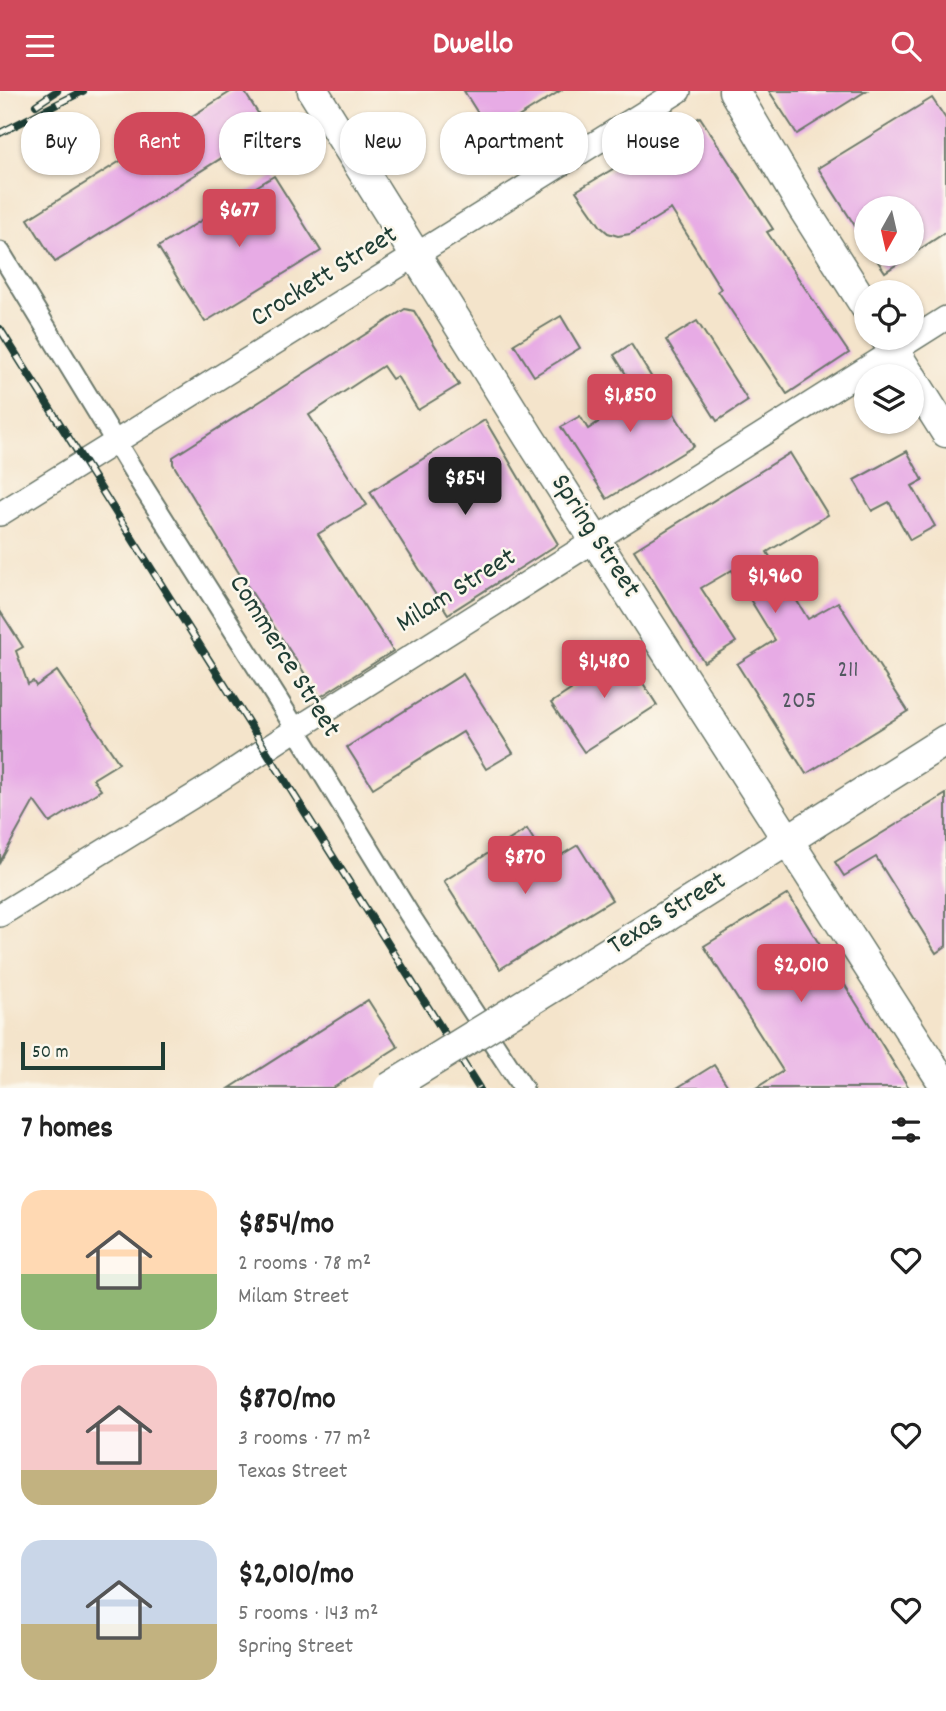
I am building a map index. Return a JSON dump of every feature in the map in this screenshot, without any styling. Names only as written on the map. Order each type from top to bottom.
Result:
[{"type":"main road","name":"Spring Street","points":[[313,91],[529,437],[946,1087]]},
{"type":"main road","points":[[734,91],[854,288]]},
{"type":"main road","points":[[924,397],[946,432]]},
{"type":"main road","name":"Texas Street","points":[[389,1088],[946,740]]},
{"type":"street","name":"Crockett Street","points":[[0,513],[680,91]]},
{"type":"street","name":"Commerce Street","points":[[0,252],[409,913],[523,1088]]},
{"type":"street","name":"Milam Street","points":[[924,328],[946,318]]},
{"type":"street","name":"Milam Street","points":[[0,915],[213,784],[596,539],[881,350]]},
{"type":"building","points":[[232,91],[244,91],[257,112],[219,112],[219,160],[205,168],[205,112],[199,112]]},
{"type":"building","points":[[464,91],[560,91],[526,112],[477,112]]},
{"type":"building","points":[[769,91],[866,91],[797,134]]},
{"type":"building","points":[[932,98],[946,119],[946,232],[924,246],[924,196],[854,196],[854,224],[818,168]]},
{"type":"building","points":[[704,123],[773,229],[767,232],[849,353],[787,394],[718,291],[721,289],[671,209],[630,234],[618,236],[601,227],[576,191],[603,175],[704,175]]},
{"type":"building","points":[[114,165],[114,175],[194,175],[55,262],[28,219]]},
{"type":"building","points":[[274,176],[321,251],[205,322],[158,247]]},
{"type":"building","points":[[881,266],[894,266],[885,272]]},
{"type":"building","points":[[405,309],[414,311],[459,385],[418,410],[397,376],[392,379],[383,366],[309,415],[367,505],[318,534],[393,651],[320,697],[237,570],[173,464],[173,457]]},
{"type":"building","points":[[561,316],[580,348],[534,376],[514,344]]},
{"type":"building","points":[[697,321],[748,401],[717,421],[666,340]]},
{"type":"building","points":[[631,344],[694,446],[607,499],[561,427],[580,416],[588,429],[639,395],[614,355]]},
{"type":"building","points":[[485,420],[558,544],[448,614],[370,492]]},
{"type":"building","points":[[907,451],[923,480],[912,486],[935,526],[910,540],[889,502],[872,511],[854,480]]},
{"type":"building","points":[[790,453],[828,515],[767,552],[808,619],[838,602],[908,711],[806,774],[737,664],[775,640],[732,570],[701,588],[736,642],[704,662],[634,550]]},
{"type":"building","points":[[0,611],[23,647],[16,651],[28,684],[33,681],[36,686],[57,671],[119,763],[93,779],[101,790],[50,823],[34,801],[0,862]]},
{"type":"building","points":[[617,643],[657,705],[584,752],[551,703],[595,674],[587,662]]},
{"type":"building","points":[[463,674],[513,753],[486,769],[463,732],[373,788],[347,747]]},
{"type":"building","points":[[946,794],[946,946],[936,953],[876,857],[844,876],[835,862]]},
{"type":"building","points":[[527,829],[548,863],[578,845],[612,900],[500,969],[444,881]]},
{"type":"building","points":[[788,894],[909,1088],[756,1088],[783,1071],[704,946]]},
{"type":"building","points":[[368,1000],[398,1047],[333,1088],[230,1088]]},
{"type":"building","points":[[714,1065],[729,1088],[677,1088]]},
{"type":"railway","points":[[36,105],[57,91]]},
{"type":"railway","points":[[0,133],[83,91]]},
{"type":"railway","points":[[0,329],[479,1088]]}]
